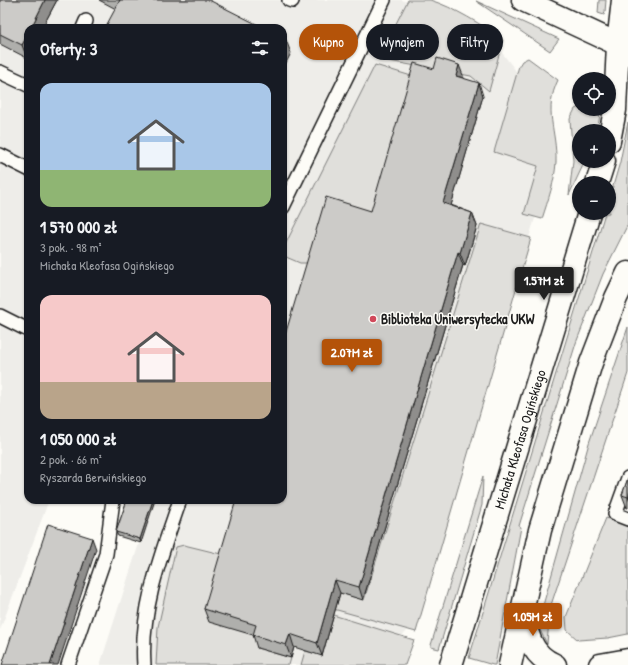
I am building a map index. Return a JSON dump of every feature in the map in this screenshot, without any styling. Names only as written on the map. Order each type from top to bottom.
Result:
[{"type":"main road","points":[[523,0],[623,46]]},
{"type":"main road","points":[[611,124],[623,46],[623,0]]},
{"type":"main road","name":"Michała Kleofasa Ogińskiego","points":[[451,665],[587,220]]},
{"type":"main road","points":[[510,665],[540,530],[591,364],[616,298],[628,273]]},
{"type":"main road","points":[[524,602],[526,630],[530,641],[540,656],[555,665]]},
{"type":"main road","points":[[600,665],[628,660]]},
{"type":"lane","points":[[287,199],[384,0]]},
{"type":"lane","points":[[0,72],[24,83]]},
{"type":"lane","points":[[0,155],[24,167]]},
{"type":"lane","points":[[0,316],[24,328]]},
{"type":"lane","points":[[628,478],[615,514],[628,519]]},
{"type":"lane","points":[[68,665],[106,554],[112,504]]},
{"type":"lane","points":[[144,665],[143,647],[147,605],[179,504]]},
{"type":"shaded area","points":[[0,0],[402,0],[455,24],[447,24],[447,60],[503,60],[503,54],[526,84],[548,176],[408,630],[374,665],[100,665],[152,504],[287,504],[287,24],[24,24],[24,504],[47,504],[0,630]]},
{"type":"shaded area","points":[[408,0],[430,0],[448,7],[479,24],[447,24],[447,60],[498,60],[489,91],[471,76],[383,60],[439,60],[439,24],[396,24]]},
{"type":"shaded area","points":[[599,0],[606,0],[604,15],[598,13]]},
{"type":"shaded area","points":[[476,1],[559,39],[550,51]]},
{"type":"shaded area","points":[[528,58],[558,80],[554,91],[551,111],[556,162],[551,190],[542,219],[524,214],[538,166],[494,152],[519,66],[522,61]]},
{"type":"shaded area","points":[[375,65],[418,78],[375,224],[315,263],[300,263],[287,257],[287,241]]},
{"type":"shaded area","points":[[572,115],[600,116],[598,124],[572,124],[572,147],[570,119]]},
{"type":"shaded area","points":[[628,122],[628,224],[603,274],[576,343],[519,526],[521,527],[495,665],[493,665],[469,658],[603,220],[616,220],[616,176]]},
{"type":"shaded area","points":[[572,168],[582,168],[578,176],[572,176],[572,189],[569,195]]},
{"type":"shaded area","points":[[481,224],[531,238],[416,632],[312,603],[317,586],[364,600]]},
{"type":"shaded area","points":[[628,327],[628,373],[550,608],[547,644],[540,630],[540,616],[589,443]]},
{"type":"shaded area","points":[[483,476],[482,505],[439,649],[431,647],[431,645]]},
{"type":"shaded area","points":[[606,518],[628,526],[628,634],[608,638],[578,640],[567,630],[566,617]]},
{"type":"shaded area","points":[[184,545],[229,556],[263,638],[257,648],[291,658],[289,665],[156,665],[158,627],[176,547]]},
{"type":"shaded area","points":[[333,615],[414,640],[405,665],[301,665],[305,651],[322,655]]},
{"type":"building","points":[[0,0],[45,0],[33,24],[24,24],[24,41],[22,45],[0,34]]},
{"type":"building","points":[[120,0],[209,0],[256,24],[107,24]]},
{"type":"building","name":"Biblioteka Uniwersytecka UKW","points":[[439,59],[459,65],[456,76],[479,83],[443,203],[472,213],[460,253],[458,252],[359,587],[335,580],[317,643],[290,634],[286,645],[253,635],[256,625],[204,609],[235,504],[287,504],[287,329],[326,197],[371,211],[414,63],[434,69],[436,60],[439,60]]},
{"type":"building","points":[[628,478],[628,497],[622,495]]},
{"type":"building","points":[[126,504],[152,504],[140,539],[116,532]]},
{"type":"building","points":[[48,524],[92,538],[50,665],[2,665]]},
{"type":"place","name":"Biblioteka Uniwersytecka UKW","points":[[373,319]]}]
